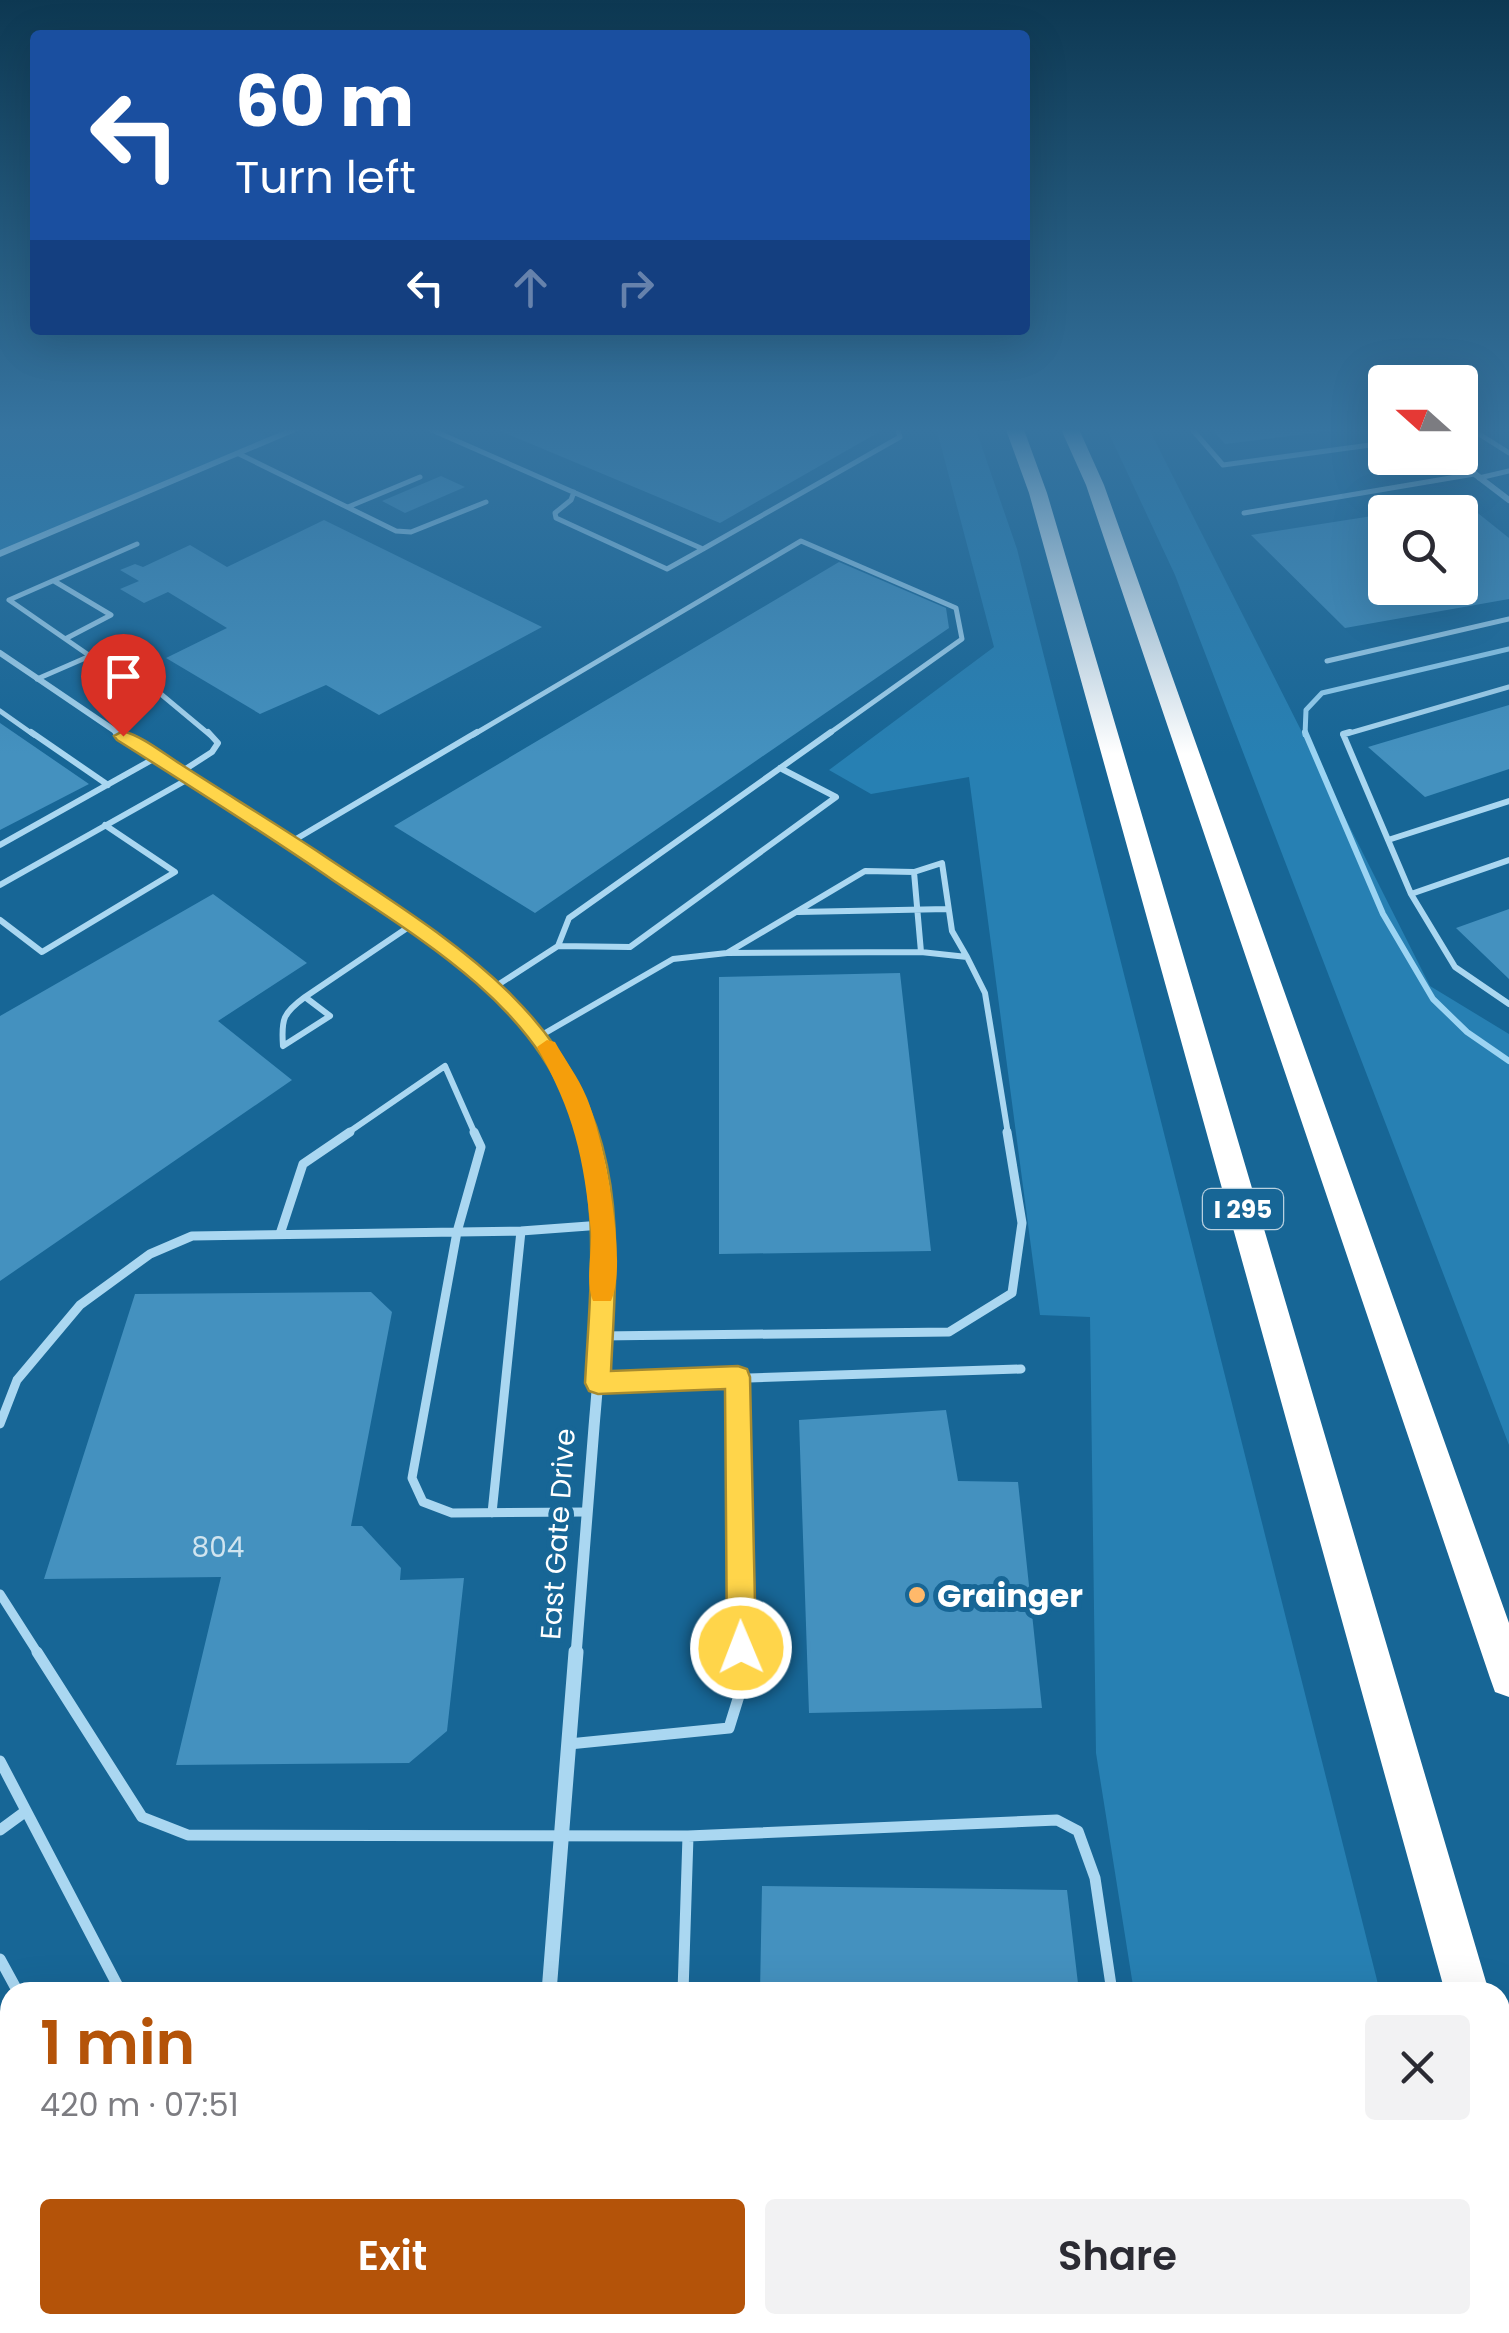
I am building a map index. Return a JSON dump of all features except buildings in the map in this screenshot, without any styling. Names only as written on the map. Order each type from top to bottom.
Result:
[{"type":"highway","name":"I 295","points":[[1050,536],[1464,1982]]},
{"type":"highway","points":[[1113,536],[1509,1678]]},
{"type":"street","points":[[0,554],[43,536]]},
{"type":"street","name":"East Gate Drive","points":[[0,653],[413,924],[493,988],[540,1036],[576,1097],[587,1130],[602,1225],[600,1336],[550,1982]]},
{"type":"lane","points":[[594,536],[667,569],[726,536]]},
{"type":"lane","points":[[673,536],[703,549]]},
{"type":"lane","points":[[291,842],[801,541],[956,608],[962,639],[569,918],[558,946]]},
{"type":"lane","points":[[0,884],[185,775],[218,743],[199,722],[126,665],[90,656],[9,600],[137,544]]},
{"type":"lane","points":[[54,580],[112,615],[67,638]]},
{"type":"lane","points":[[1327,661],[1509,620]]},
{"type":"lane","points":[[38,679],[90,656]]},
{"type":"lane","points":[[1509,686],[1343,734],[1411,894],[1455,967],[1509,1004]]},
{"type":"lane","points":[[0,711],[108,785]]},
{"type":"lane","points":[[0,844],[157,758]]},
{"type":"lane","points":[[493,988],[558,946],[630,947],[836,797],[780,768]]},
{"type":"lane","points":[[1388,840],[1509,801]]},
{"type":"lane","points":[[0,920],[42,952],[174,872],[106,825]]},
{"type":"lane","points":[[1411,894],[1509,860]]},
{"type":"lane","points":[[600,1336],[949,1332],[1012,1293],[1022,1223],[985,993],[952,931],[942,863],[914,872],[865,871],[727,953]]},
{"type":"lane","points":[[914,872],[921,952]]},
{"type":"lane","points":[[796,912],[948,908]]},
{"type":"lane","points":[[306,998],[330,1016],[284,1046],[282,1020],[286,1010],[413,924]]},
{"type":"lane","points":[[540,1036],[674,959],[727,953],[921,952],[966,957]]},
{"type":"lane","points":[[280,1234],[303,1164],[445,1066],[481,1147],[456,1232],[412,1478],[423,1502],[452,1513],[586,1512]]},
{"type":"lane","points":[[0,1424],[16,1380],[80,1305],[150,1254],[192,1236],[521,1231],[602,1225]]},
{"type":"lane","points":[[492,1513],[521,1231]]},
{"type":"lane","points":[[598,1383],[1021,1369]]},
{"type":"lane","points":[[569,1744],[728,1728],[742,1686],[738,1377]]},
{"type":"lane","points":[[0,1594],[142,1817],[188,1835],[688,1836],[1057,1820],[1078,1831],[1096,1878],[1111,1982]]},
{"type":"lane","points":[[0,1761],[116,1982]]},
{"type":"lane","points":[[0,1830],[26,1811]]},
{"type":"lane","points":[[682,1982],[688,1836]]},
{"type":"lane","points":[[0,1958],[13,1982]]},
{"type":"shaded area","points":[[0,536],[48,536],[0,556]]},
{"type":"shaded area","points":[[965,536],[1012,536],[1017,549],[1377,1982],[1132,1982],[1096,1753],[1090,1317],[1040,1315],[969,777],[871,794],[829,770],[994,647]]},
{"type":"shaded area","points":[[1157,536],[1203,536],[1430,986],[1509,1034],[1509,1445]]},
{"type":"waterway","points":[[1305,732],[1306,710],[1322,693],[1509,649]]},
{"type":"waterway","points":[[1305,732],[1383,914],[1433,999],[1467,1032],[1509,1061]]},
{"type":"slow traffic","points":[[547,1047],[576,1097],[596,1166],[604,1251],[602,1293]]},
{"type":"place","name":"Grainger","points":[[917,1595]]},
{"type":"route","points":[[123,736],[429,935],[502,995],[540,1036],[576,1097],[596,1166],[604,1251],[598,1383],[738,1377],[741,1648]]}]
